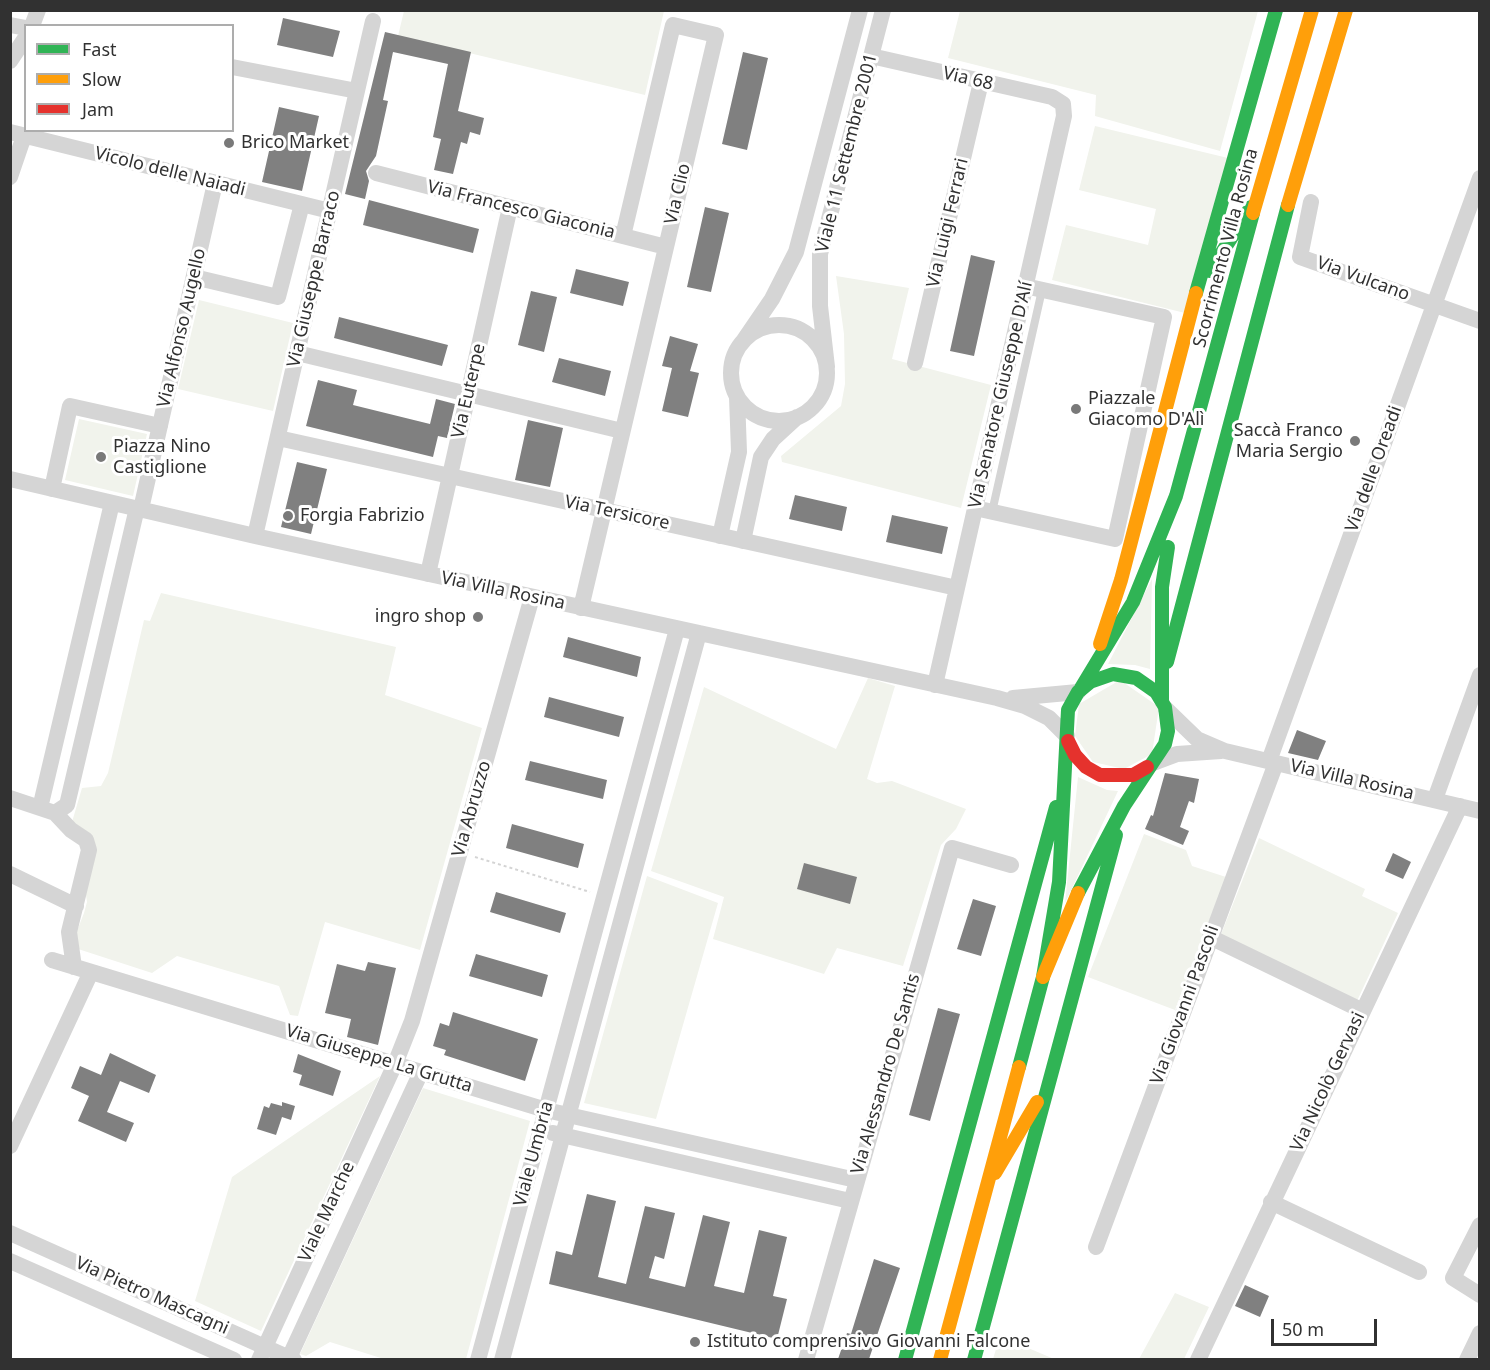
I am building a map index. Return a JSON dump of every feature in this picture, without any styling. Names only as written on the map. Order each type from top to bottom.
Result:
[{"type":"street","points":[[33,24],[39,10]]},
{"type":"street","name":"Viale 11 Settembre 2001","points":[[744,340],[772,299],[796,252],[860,10]]},
{"type":"street","name":"Viale 11 Settembre 2001","points":[[826,367],[820,306],[820,254],[883,10]]},
{"type":"street","points":[[1090,677],[1121,580],[1196,293],[1276,10]]},
{"type":"street","name":"Scorrimento Villa Rosina","points":[[1079,691],[1090,677],[1133,602],[1176,496],[1261,192],[1284,101],[1312,10]]},
{"type":"street","points":[[1162,679],[1281,228],[1346,10]]},
{"type":"street","name":"Via Giuseppe Barraco","points":[[255,536],[373,21]]},
{"type":"street","name":"Via Clio","points":[[581,608],[716,35],[673,25],[623,236]]},
{"type":"street","points":[[10,60],[24,40]]},
{"type":"street","name":"Via 68","points":[[871,56],[1052,97],[1063,104]]},
{"type":"street","points":[[234,67],[357,91]]},
{"type":"street","name":"Via Luigi Ferrari","points":[[915,363],[981,82]]},
{"type":"street","name":"Via Senatore Giuseppe D'Alí","points":[[935,685],[1064,116],[1063,104]]},
{"type":"street","points":[[10,177],[17,134]]},
{"type":"street","name":"Vicolo delle Naiadi","points":[[17,134],[330,211]]},
{"type":"street","name":"Via Francesco Giaconia","points":[[376,173],[666,247]]},
{"type":"street","name":"Via delle Oreadi","points":[[1272,762],[1479,178]]},
{"type":"street","name":"Via Alfonso Augello","points":[[48,810],[67,805],[160,426],[215,183]]},
{"type":"street","points":[[1196,293],[1261,192]]},
{"type":"street","name":"Via Vulcano","points":[[1311,202],[1300,256],[1479,321]]},
{"type":"street","points":[[194,277],[278,297],[302,204]]},
{"type":"street","name":"Via Euterpe","points":[[428,574],[510,207]]},
{"type":"street","points":[[975,508],[1115,539],[1118,527],[1164,317],[1025,286]]},
{"type":"street","points":[[720,536],[739,452],[737,397],[732,383],[731,367],[735,353],[744,340],[756,330],[771,326],[794,328],[813,340],[822,352],[826,367],[826,383],[820,397],[810,409],[797,417],[773,439],[762,457],[743,541]]},
{"type":"street","points":[[297,353],[622,431]]},
{"type":"street","points":[[737,397],[748,410],[764,419],[780,421],[797,417]]},
{"type":"street","points":[[52,489],[70,406],[160,426]]},
{"type":"street","name":"Via Tersicore","points":[[278,438],[957,588]]},
{"type":"street","name":"Via Villa Rosina","points":[[10,479],[255,536],[997,698],[1025,706],[1049,718],[1067,738]]},
{"type":"street","name":"Scorrimento Villa Rosina","points":[[1163,704],[1162,587],[1176,496]]},
{"type":"street","points":[[48,810],[112,503]]},
{"type":"street","name":"Via Abruzzo","points":[[408,1068],[412,1021],[532,597]]},
{"type":"street","name":"Viale Umbria","points":[[478,1359],[677,629]]},
{"type":"street","name":"Viale Umbria","points":[[502,1359],[699,633]]},
{"type":"street","points":[[940,1359],[1043,977],[1059,882],[1068,710],[1079,691],[1101,677],[1125,675],[1147,684],[1163,704],[1168,731],[1159,755],[1149,766],[1124,806],[1074,900],[1043,977]]},
{"type":"street","points":[[1435,799],[1479,675]]},
{"type":"street","points":[[663,678],[686,684]]},
{"type":"street","name":"Via Villa Rosina","points":[[997,698],[1079,691]]},
{"type":"street","name":"Via Villa Rosina","points":[[1163,704],[1197,739],[1225,751],[1479,811]]},
{"type":"street","points":[[1067,738],[1080,761],[1100,775],[1116,777],[1133,775],[1149,766]]},
{"type":"street","name":"Via Villa Rosina","points":[[1149,766],[1177,754],[1225,751]]},
{"type":"street","name":"Via Giovanni Pascoli","points":[[1096,1247],[1272,762]]},
{"type":"street","points":[[905,1359],[1066,770]]},
{"type":"street","points":[[10,798],[48,810],[86,840],[89,849],[69,932],[74,967]]},
{"type":"street","points":[[629,806],[651,812]]},
{"type":"street","points":[[974,1359],[1124,806]]},
{"type":"street","name":"Via Nicolò Gervasi","points":[[1198,1359],[1361,1010],[1460,806]]},
{"type":"street","name":"Via Alessandro De Santis","points":[[806,1359],[951,848],[1011,865]]},
{"type":"street","points":[[10,874],[76,906]]},
{"type":"street","points":[[1210,937],[1361,1010]]},
{"type":"street","points":[[590,949],[612,955]]},
{"type":"street","name":"Via Giuseppe La Grutta","points":[[52,960],[546,1110],[856,1180]]},
{"type":"street","points":[[10,1146],[91,972]]},
{"type":"street","name":"Viale Marche","points":[[291,1359],[405,1108],[408,1068]]},
{"type":"street","name":"Viale Marche","points":[[262,1353],[408,1068]]},
{"type":"street","points":[[987,1185],[1052,1077]]},
{"type":"street","points":[[541,1130],[850,1200]]},
{"type":"street","points":[[704,1167],[709,1147]]},
{"type":"street","points":[[1271,1202],[1419,1272]]},
{"type":"street","points":[[1479,1225],[1453,1278],[1479,1295]]},
{"type":"street","name":"Via Pietro Mascagni","points":[[10,1233],[262,1353],[291,1359]]},
{"type":"street","name":"Via Pietro Mascagni","points":[[10,1261],[234,1359]]},
{"type":"street","points":[[1467,1359],[1479,1333]]},
{"type":"lane","points":[[992,512],[1042,290]]},
{"type":"path","points":[[460,852],[604,896]]},
{"type":"shaded area","points":[[960,10],[1258,11],[1220,151],[1095,116],[1096,95],[948,58]]},
{"type":"shaded area","points":[[404,11],[664,11],[645,95],[398,36]]},
{"type":"shaded area","points":[[1095,126],[1228,158],[1189,314],[1052,280],[1066,225],[1148,245],[1156,209],[1079,190]]},
{"type":"shaded area","points":[[836,276],[909,288],[892,359],[991,385],[961,508],[782,462],[781,456],[841,406],[845,384],[844,334]]},
{"type":"shaded area","points":[[199,300],[293,323],[273,411],[178,389]]},
{"type":"shaded area","points":[[79,419],[147,434],[133,496],[65,480]]},
{"type":"shaded area","points":[[1152,579],[1150,669],[1135,665],[1108,664]]},
{"type":"shaded area","points":[[161,593],[396,647],[385,695],[482,728],[420,950],[325,922],[298,1016],[290,1015],[279,986],[177,956],[152,973],[75,948],[73,941],[87,902],[84,882],[92,853],[72,822],[82,788],[101,786],[108,773],[144,620],[150,621]]},
{"type":"shaded area","points":[[868,678],[895,686],[867,779],[877,783],[892,781],[966,809],[956,829],[941,845],[903,966],[837,948],[824,974],[713,939],[724,897],[651,871],[704,687],[836,749]]},
{"type":"shaded area","points":[[1120,680],[1159,707],[1152,754],[1124,769],[1093,762],[1075,736],[1079,704]]},
{"type":"shaded area","points":[[1078,777],[1107,790],[1118,791],[1065,903]]},
{"type":"shaded area","points":[[1144,834],[1186,850],[1192,866],[1226,877],[1175,1010],[1088,977]]},
{"type":"shaded area","points":[[1259,838],[1365,889],[1362,896],[1398,913],[1357,1001],[1220,937]]},
{"type":"shaded area","points":[[647,876],[718,903],[656,1119],[584,1103]]},
{"type":"shaded area","points":[[380,1076],[261,1331],[195,1301],[232,1177]]},
{"type":"shaded area","points":[[423,1088],[530,1121],[466,1359],[384,1359],[330,1342],[306,1356],[300,1354]]},
{"type":"shaded area","points":[[1175,1293],[1209,1307],[1184,1359],[1139,1359]]},
{"type":"shaded area","points":[[1000,1336],[1054,1359],[993,1359]]},
{"type":"building","points":[[283,18],[340,31],[333,57],[277,45]]},
{"type":"building","points":[[385,32],[471,52],[458,111],[484,118],[480,135],[470,132],[467,144],[461,142],[453,174],[434,170],[441,139],[433,137],[448,64],[393,52],[383,100],[388,101],[376,156],[366,171],[369,181],[365,199],[345,194]]},
{"type":"building","points":[[743,52],[768,58],[747,150],[722,144]]},
{"type":"building","points":[[279,107],[319,116],[302,191],[262,182]]},
{"type":"building","points":[[369,200],[479,229],[473,253],[363,225]]},
{"type":"building","points":[[705,207],[729,213],[711,292],[687,287]]},
{"type":"building","points":[[971,255],[995,261],[974,356],[950,351]]},
{"type":"building","points":[[576,269],[629,282],[623,306],[570,293]]},
{"type":"building","points":[[531,291],[557,297],[544,352],[518,345]]},
{"type":"building","points":[[339,317],[448,345],[442,366],[334,338]]},
{"type":"building","points":[[670,336],[698,344],[690,371],[699,373],[688,417],[662,411],[672,368],[662,366]]},
{"type":"building","points":[[559,358],[611,371],[605,396],[552,382]]},
{"type":"building","points":[[318,380],[357,390],[353,405],[430,424],[436,399],[455,404],[447,438],[438,436],[433,457],[306,426]]},
{"type":"building","points":[[528,420],[563,428],[550,487],[515,480]]},
{"type":"building","points":[[297,462],[327,469],[311,534],[281,527]]},
{"type":"building","points":[[795,495],[847,507],[842,531],[789,519]]},
{"type":"building","points":[[892,515],[948,527],[942,554],[886,542]]},
{"type":"building","points":[[568,637],[641,657],[637,677],[563,657]]},
{"type":"building","points":[[549,697],[624,717],[619,737],[544,717]]},
{"type":"building","points":[[1297,730],[1326,741],[1318,760],[1288,753]]},
{"type":"building","points":[[530,761],[607,780],[603,799],[525,780]]},
{"type":"building","points":[[1165,773],[1199,779],[1194,803],[1189,801],[1180,827],[1189,831],[1183,845],[1145,829],[1151,815],[1153,816]]},
{"type":"building","points":[[512,824],[584,844],[578,868],[506,848]]},
{"type":"building","points":[[1393,853],[1411,862],[1403,879],[1385,871]]},
{"type":"building","points":[[804,863],[857,877],[850,904],[797,889]]},
{"type":"building","points":[[496,892],[566,913],[560,933],[490,912]]},
{"type":"building","points":[[973,899],[996,906],[981,956],[957,949]]},
{"type":"building","points":[[476,954],[548,975],[542,997],[469,976]]},
{"type":"building","points":[[368,962],[396,968],[378,1045],[347,1037],[351,1019],[325,1013],[337,964],[365,971]]},
{"type":"building","points":[[938,1008],[960,1014],[930,1121],[909,1115]]},
{"type":"building","points":[[453,1012],[538,1039],[525,1081],[444,1055],[446,1050],[433,1046],[440,1023],[449,1026]]},
{"type":"building","points":[[110,1053],[156,1075],[149,1093],[120,1081],[107,1112],[134,1123],[126,1142],[78,1121],[89,1096],[71,1088],[80,1066],[101,1075]]},
{"type":"building","points":[[298,1054],[341,1071],[333,1096],[299,1085],[302,1075],[293,1072]]},
{"type":"building","points":[[282,1102],[295,1106],[291,1120],[282,1117],[276,1135],[257,1129],[264,1106],[269,1108],[271,1103],[282,1106]]},
{"type":"building","points":[[587,1194],[616,1201],[598,1277],[626,1284],[645,1206],[675,1213],[664,1259],[655,1256],[649,1278],[685,1287],[703,1215],[730,1222],[714,1286],[744,1293],[759,1230],[787,1237],[773,1296],[787,1299],[777,1339],[549,1284],[556,1251],[572,1255]]},
{"type":"building","points":[[874,1259],[900,1268],[869,1359],[838,1359],[847,1333],[851,1334]]},
{"type":"building","points":[[1245,1285],[1269,1296],[1260,1317],[1235,1306]]},
{"type":"traffic: fast","points":[[1196,293],[1276,10]]},
{"type":"traffic: fast","points":[[1167,662],[1288,205]]},
{"type":"traffic: fast","points":[[1210,271],[1251,207]]},
{"type":"traffic: fast","points":[[1081,688],[1133,602],[1176,496],[1253,213]]},
{"type":"traffic: fast","points":[[1162,702],[1162,587],[1168,547]]},
{"type":"traffic: fast","points":[[1019,1067],[1043,977],[1059,882],[1068,710],[1078,692],[1090,682],[1113,674],[1136,678],[1156,692],[1165,707],[1168,731],[1165,744],[1124,806],[1078,893]]},
{"type":"traffic: fast","points":[[905,1360],[1056,807]]},
{"type":"traffic: fast","points":[[974,1360],[1116,835]]},
{"type":"traffic: slow","points":[[1253,213],[1312,10]]},
{"type":"traffic: slow","points":[[1288,205],[1346,10]]},
{"type":"traffic: slow","points":[[1100,644],[1121,580],[1196,293]]},
{"type":"traffic: slow","points":[[1043,977],[1078,893]]},
{"type":"traffic: slow","points":[[940,1360],[1019,1067]]},
{"type":"traffic: slow","points":[[995,1173],[1037,1102]]},
{"type":"traffic: jam","points":[[1068,741],[1075,755],[1086,767],[1100,775],[1133,775],[1147,767]]},
{"type":"place","name":"Brico Market","points":[[229,143]]},
{"type":"place","name":"Piazzale Giacomo D'Alì","points":[[1076,409]]},
{"type":"place","name":"Saccà Franco Maria Sergio","points":[[1355,441]]},
{"type":"place","name":"Piazza Nino Castiglione","points":[[101,457]]},
{"type":"place","name":"Forgia Fabrizio","points":[[288,516]]},
{"type":"place","name":"ingro shop","points":[[478,617]]},
{"type":"place","name":"Istituto comprensivo Giovanni Falcone","points":[[695,1342]]}]
